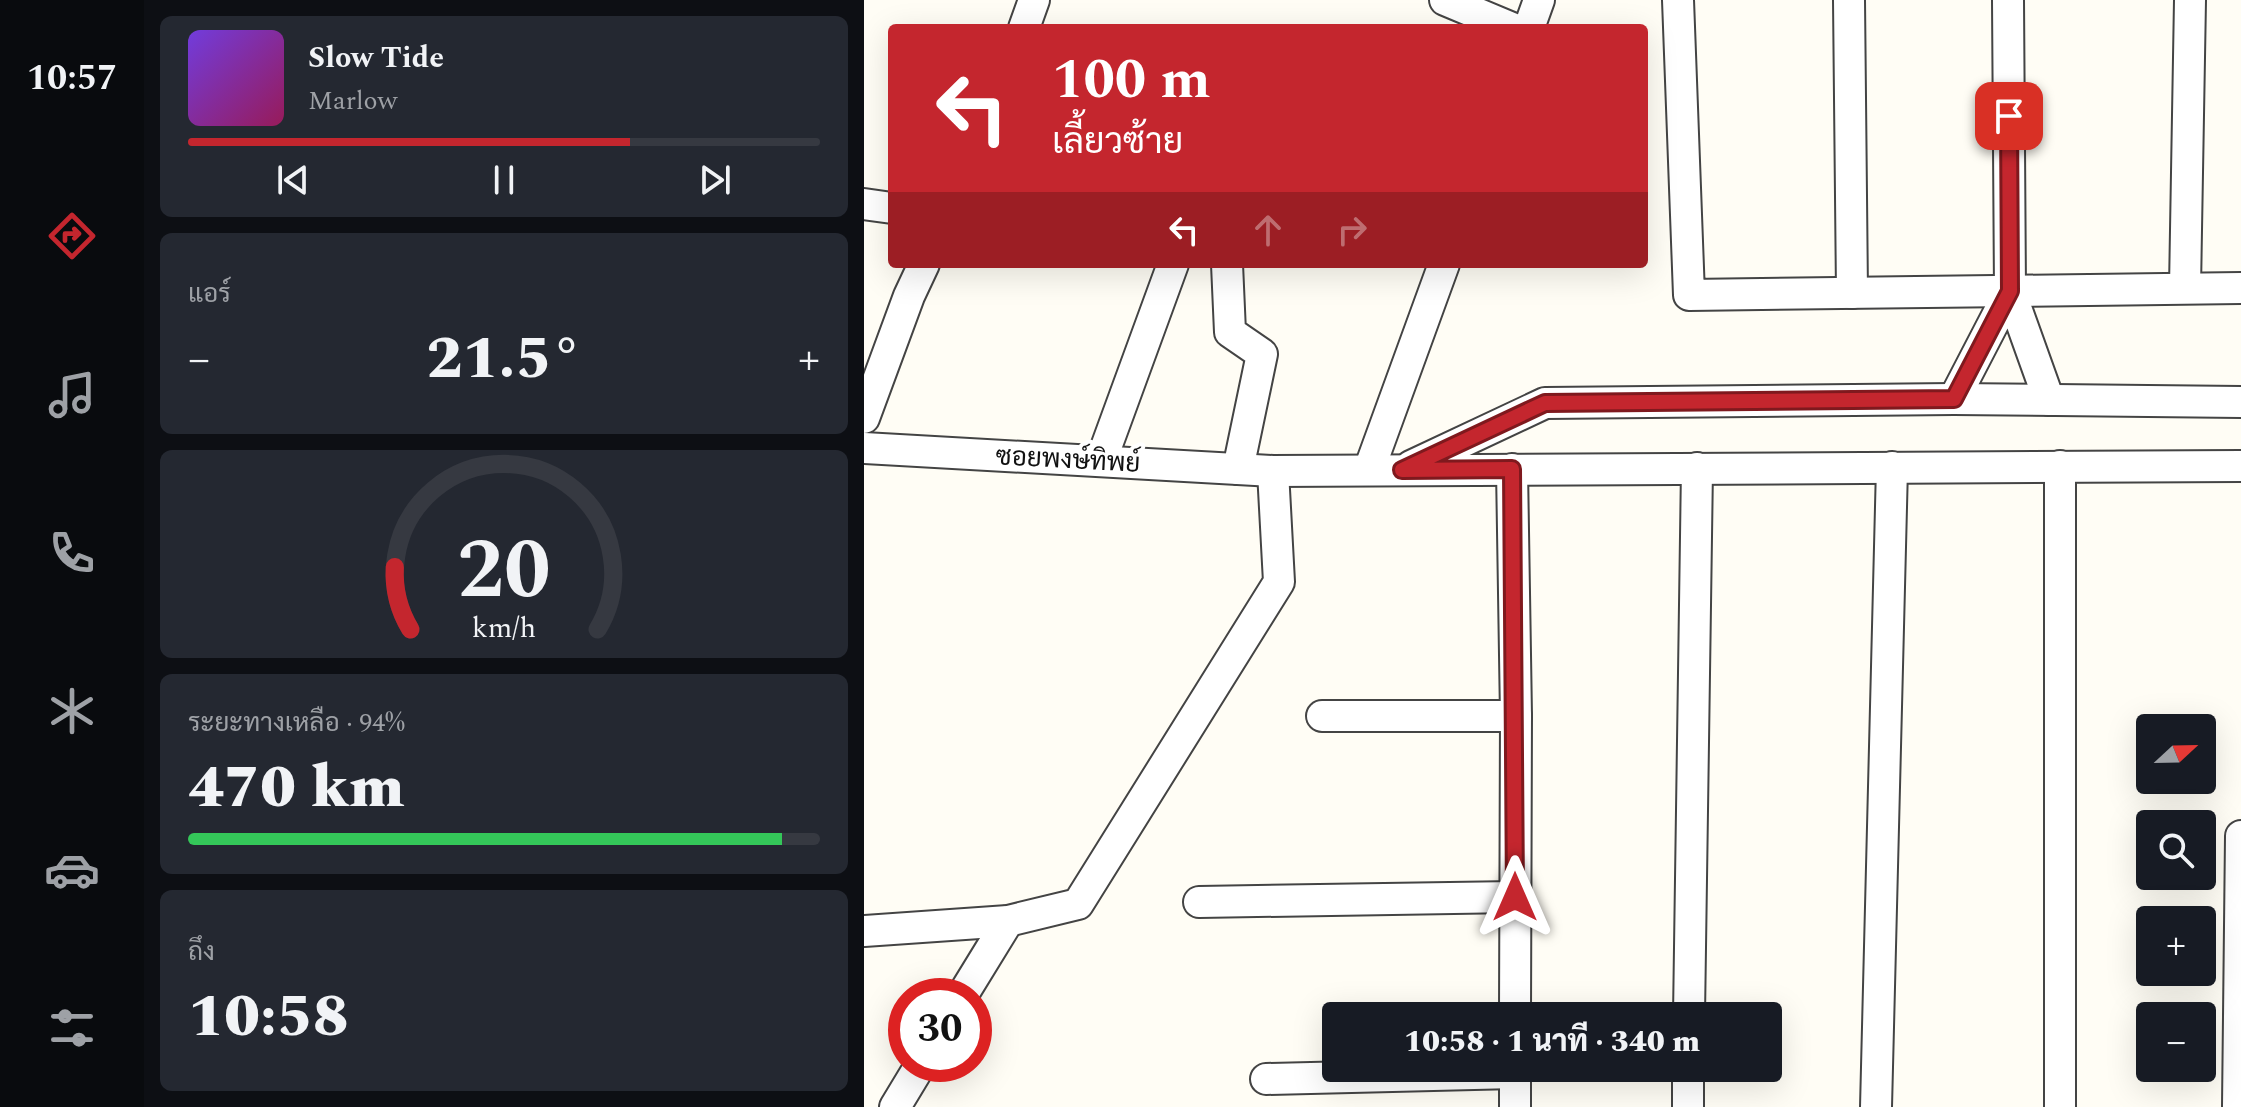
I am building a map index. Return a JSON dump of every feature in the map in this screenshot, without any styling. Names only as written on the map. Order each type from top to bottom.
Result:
[{"type":"street","points":[[1025,24],[1034,0]]},
{"type":"street","points":[[1445,0],[1502,24]]},
{"type":"street","points":[[1530,24],[1539,0]]},
{"type":"street","points":[[1678,0],[1689,295],[2241,288]]},
{"type":"street","points":[[1849,0],[1852,293]]},
{"type":"street","points":[[2008,0],[2010,291],[2049,400]]},
{"type":"street","points":[[2185,288],[2190,0]]},
{"type":"street","points":[[864,204],[888,207]]},
{"type":"street","points":[[864,418],[922,268]]},
{"type":"street","points":[[1101,461],[1172,268]]},
{"type":"street","points":[[1227,268],[1230,332],[1262,354],[1238,469]]},
{"type":"street","points":[[1369,470],[1443,268]]},
{"type":"street","points":[[1954,399],[2010,291]]},
{"type":"street","points":[[1402,470],[1545,403],[1954,399],[2241,402]]},
{"type":"street","name":"ซอยพงษ์ทิพย์","points":[[864,448],[1273,471],[2241,466]]},
{"type":"street","points":[[2060,466],[2060,1107]]},
{"type":"street","points":[[1876,1107],[1892,467]]},
{"type":"street","points":[[1689,1002],[1697,468]]},
{"type":"street","points":[[1512,469],[1516,716],[1515,1002]]},
{"type":"street","points":[[864,931],[1008,921],[1078,904],[1279,582],[1273,471]]},
{"type":"street","points":[[1322,716],[1516,716]]},
{"type":"street","points":[[2238,1107],[2241,836]]},
{"type":"street","points":[[1199,902],[1515,897]]},
{"type":"street","points":[[973,978],[1008,921]]},
{"type":"street","points":[[1266,1079],[1322,1077]]},
{"type":"street","points":[[895,1107],[910,1082]]},
{"type":"street","points":[[1515,1082],[1515,1107]]},
{"type":"street","points":[[1688,1082],[1688,1107]]},
{"type":"route","points":[[1515,897],[1512,469],[1402,470],[1545,403],[1954,399],[2010,291],[2009,116]]}]
